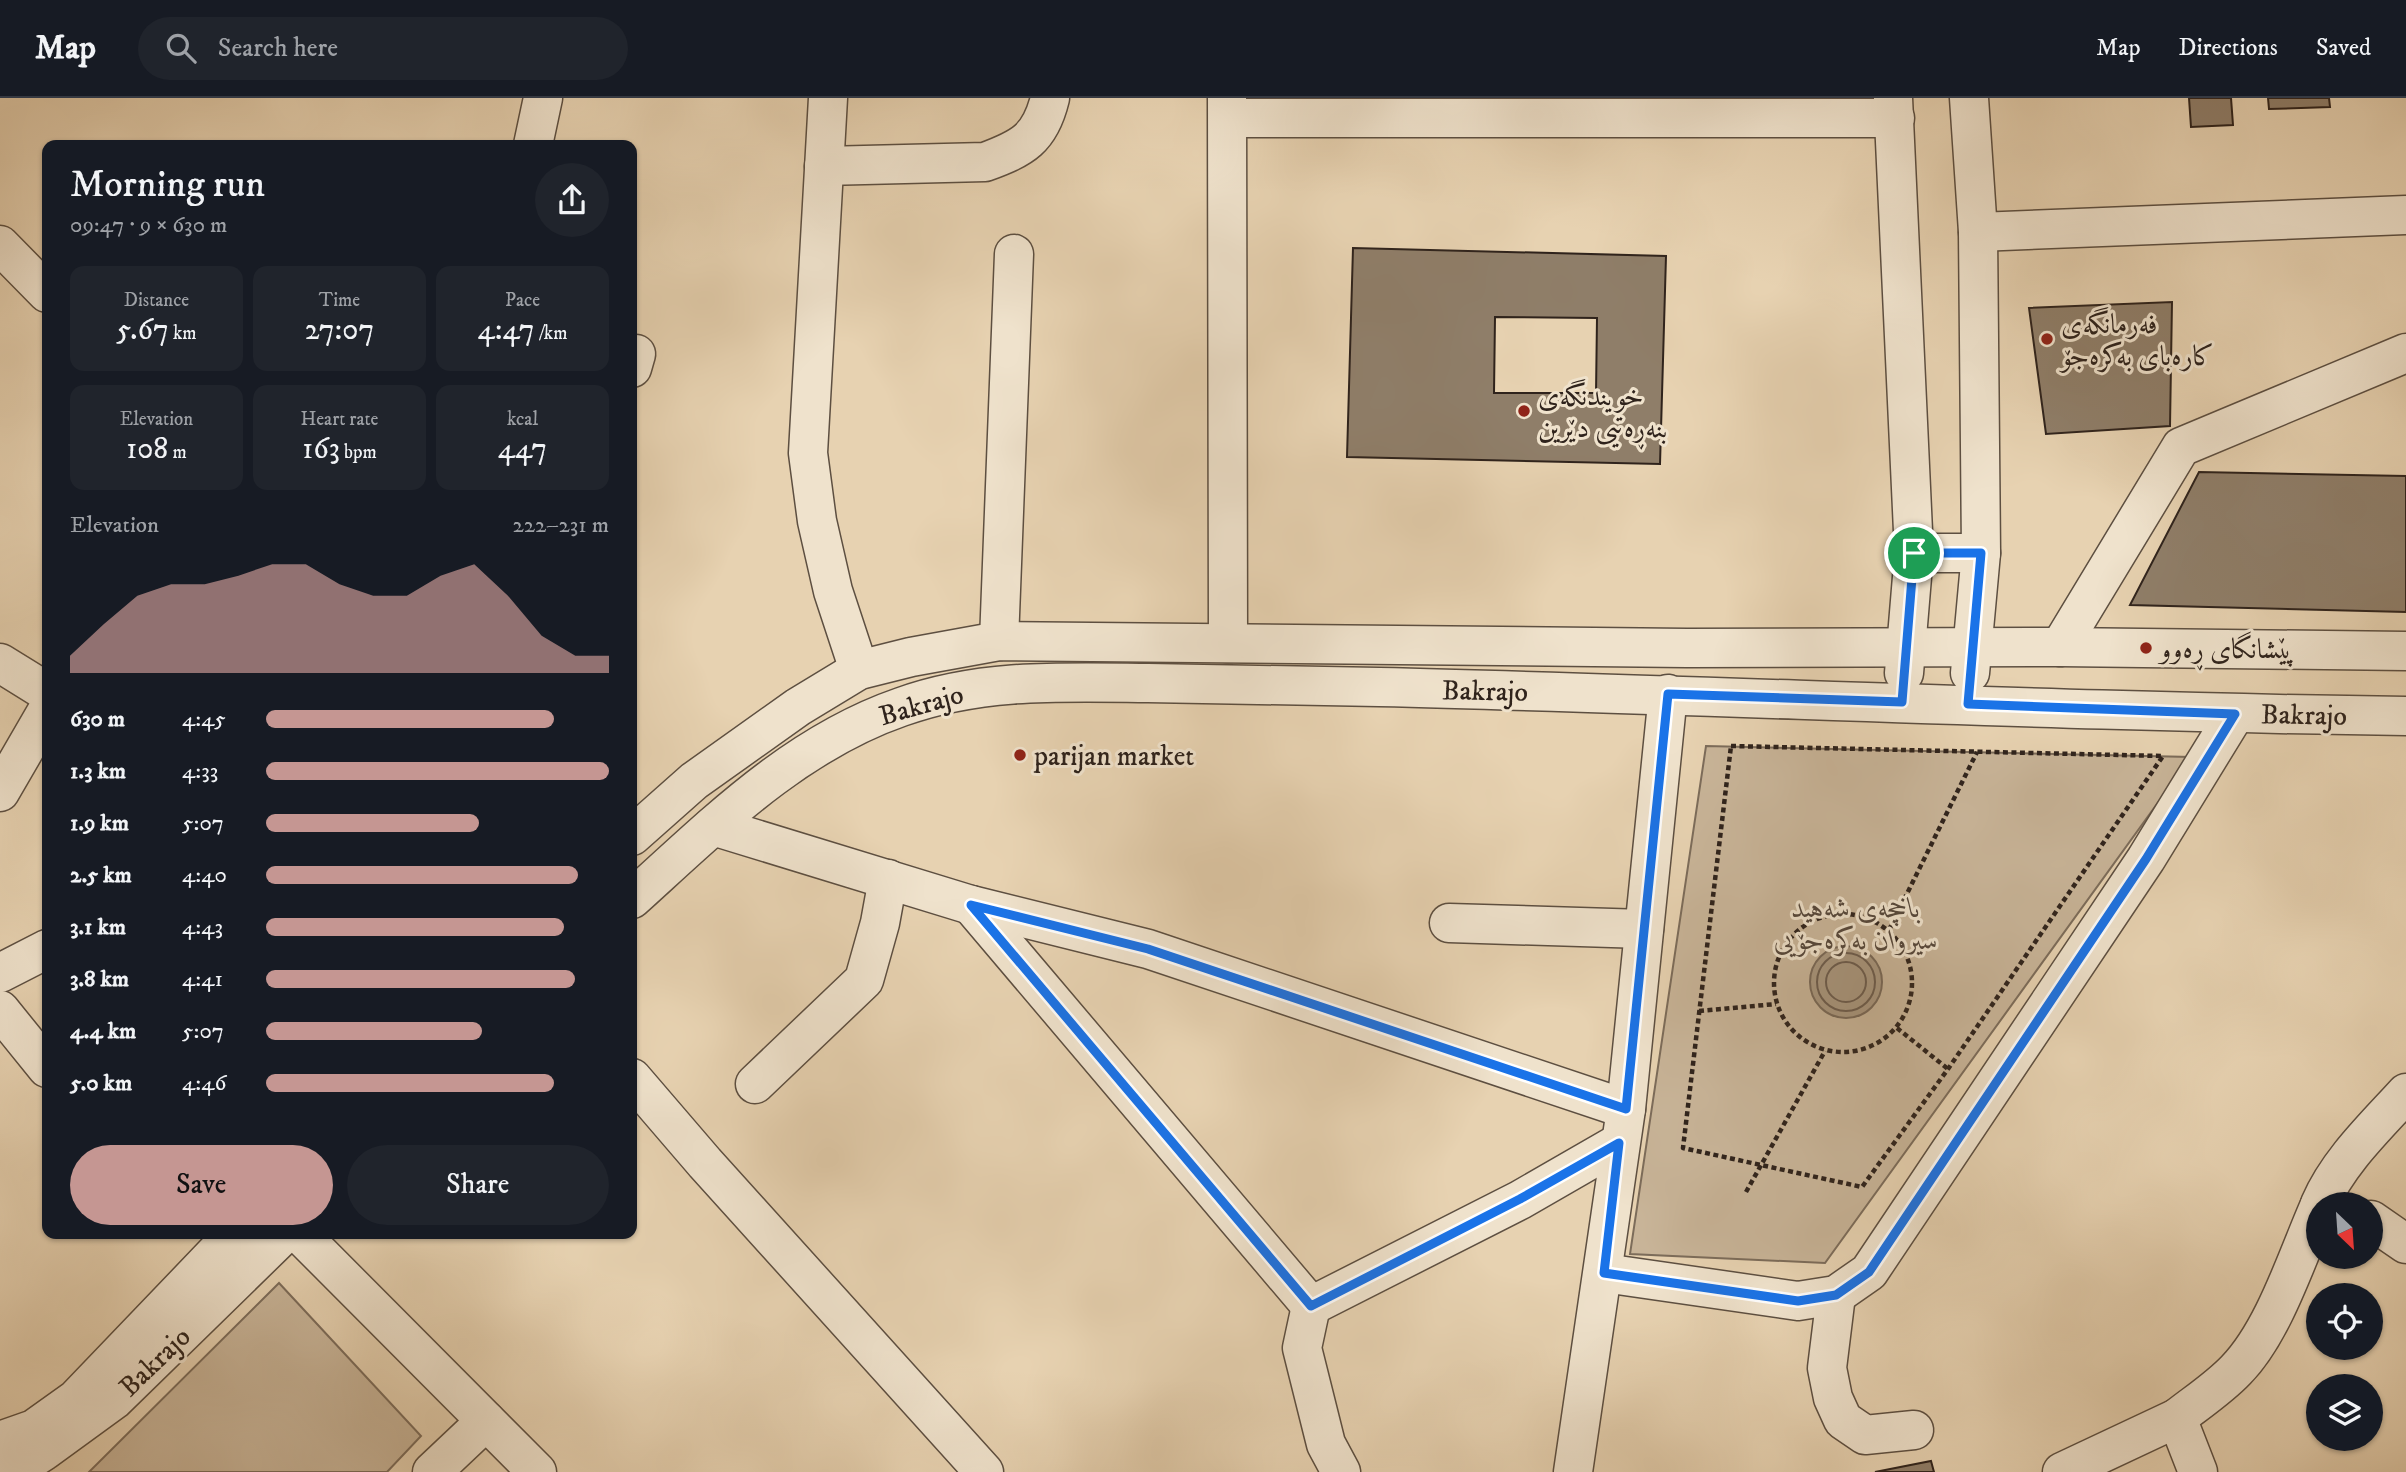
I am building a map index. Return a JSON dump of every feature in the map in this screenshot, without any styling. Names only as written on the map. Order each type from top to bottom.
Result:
[{"type":"street","points":[[534,140],[543,98]]},
{"type":"street","points":[[828,98],[808,453],[817,521],[831,579],[859,670]]},
{"type":"street","points":[[824,166],[985,162],[1010,153],[1033,138],[1046,116],[1050,98]]},
{"type":"street","points":[[1968,704],[1981,553],[1978,232],[1969,98]]},
{"type":"street","points":[[1228,643],[1227,108],[1894,108],[1914,553],[1902,702]]},
{"type":"street","points":[[1978,232],[2406,215]]},
{"type":"street","points":[[0,245],[42,288]]},
{"type":"street","points":[[999,641],[1014,254]]},
{"type":"street","points":[[2060,647],[2181,447],[2406,353]]},
{"type":"street","points":[[1914,553],[1981,553]]},
{"type":"street","name":"Bakrajo","points":[[637,832],[694,781],[798,707],[859,670],[911,657],[999,641],[1687,648],[2060,647],[2406,651]]},
{"type":"street","points":[[0,663],[42,689]]},
{"type":"street","name":"Bakrajo","points":[[637,894],[713,826],[793,761],[847,728],[904,705],[958,691],[1026,682],[1258,684],[1668,694],[2235,714],[2406,716]]},
{"type":"street","points":[[1573,1472],[1604,1273],[1623,1126],[1668,694]]},
{"type":"street","points":[[1604,1273],[1798,1301],[1836,1295],[1869,1272],[2146,859],[2235,714]]},
{"type":"street","points":[[0,792],[42,720]]},
{"type":"street","points":[[713,826],[971,905],[1148,949],[1623,1126]]},
{"type":"street","points":[[755,1084],[864,980],[880,923],[888,879]]},
{"type":"street","points":[[971,905],[1311,1306]]},
{"type":"street","points":[[1448,923],[1644,929]]},
{"type":"street","points":[[0,973],[42,952]]},
{"type":"street","points":[[0,1010],[42,1062]]},
{"type":"street","points":[[637,1084],[984,1472]]},
{"type":"street","points":[[2333,1192],[2364,1139],[2406,1093]]},
{"type":"street","points":[[1311,1306],[1520,1199],[1623,1126]]},
{"type":"street","points":[[2384,1229],[2406,1244]]},
{"type":"street","name":"Bakrajo","points":[[0,1441],[34,1429],[76,1399],[229,1239]]},
{"type":"street","name":"Bakrajo","points":[[11,1472],[114,1400],[279,1239]]},
{"type":"street","points":[[305,1239],[537,1472]]},
{"type":"street","points":[[2062,1472],[2177,1418],[2236,1371],[2270,1319],[2306,1246]]},
{"type":"street","points":[[1836,1295],[1827,1368],[1833,1398],[1843,1420],[1865,1435],[1914,1430]]},
{"type":"street","points":[[1311,1306],[1302,1348],[1326,1444],[1341,1472]]},
{"type":"street","points":[[2177,1418],[2198,1472]]},
{"type":"street","points":[[432,1472],[486,1421]]},
{"type":"path","points":[[1731,746],[1977,751],[2163,756],[1948,1069],[1862,1187],[1683,1148],[1731,746]]},
{"type":"path","points":[[1889,930],[1977,751]]},
{"type":"path","points":[[1848,914],[1870,919],[1889,930],[1903,947],[1911,967],[1913,988],[1908,1009],[1897,1028],[1882,1041],[1864,1050],[1844,1053],[1825,1051],[1804,1041],[1787,1025],[1776,1004],[1773,982],[1777,961],[1788,940],[1805,925],[1826,916],[1848,914]]},
{"type":"path","points":[[1699,1011],[1776,1004]]},
{"type":"path","points":[[1897,1028],[1948,1069]]},
{"type":"path","points":[[1746,1192],[1825,1051]]},
{"type":"green space","name":"باخچەی شەهید سیروان بەکرەجۆیی","points":[[1706,746],[2191,757],[1825,1263],[1630,1254]]},
{"type":"green space","points":[[279,1283],[421,1436],[387,1472],[89,1472]]},
{"type":"water","points":[[1846,946],[1860,949],[1872,956],[1879,968],[1882,982],[1879,996],[1872,1008],[1860,1015],[1846,1018],[1832,1015],[1820,1008],[1813,996],[1810,982],[1813,968],[1820,956],[1832,949]]},
{"type":"building","points":[[2189,98],[2231,98],[2233,125],[2191,127]]},
{"type":"building","points":[[2268,98],[2329,98],[2330,107],[2269,109]]},
{"type":"building","points":[[1353,248],[1666,256],[1660,464],[1347,457]],"holes":[[[1495,317],[1597,318],[1596,393],[1494,393]]]},
{"type":"building","points":[[2172,302],[2170,426],[2046,434],[2029,308]]},
{"type":"building","points":[[2199,472],[2406,476],[2406,612],[2130,605]]},
{"type":"building","points":[[1931,1461],[1934,1472],[1875,1472]]},
{"type":"place","name":"فەرمانگەی کارەبای بەکرەجۆ","points":[[2047,339]]},
{"type":"place","name":"خویندنگەی بنەڕەتیی دێرین","points":[[1524,411]]},
{"type":"place","name":"پێشانگای ڕەوو","points":[[2146,648]]},
{"type":"place","name":"parijan market","points":[[1020,755]]},
{"type":"route","points":[[1914,553],[1981,553],[1968,704],[2235,714],[2146,859],[1869,1272],[1836,1295],[1798,1301],[1604,1273],[1619,1143],[1520,1199],[1311,1306],[971,905],[1148,949],[1626,1109],[1668,694],[1902,702],[1914,553]]}]
